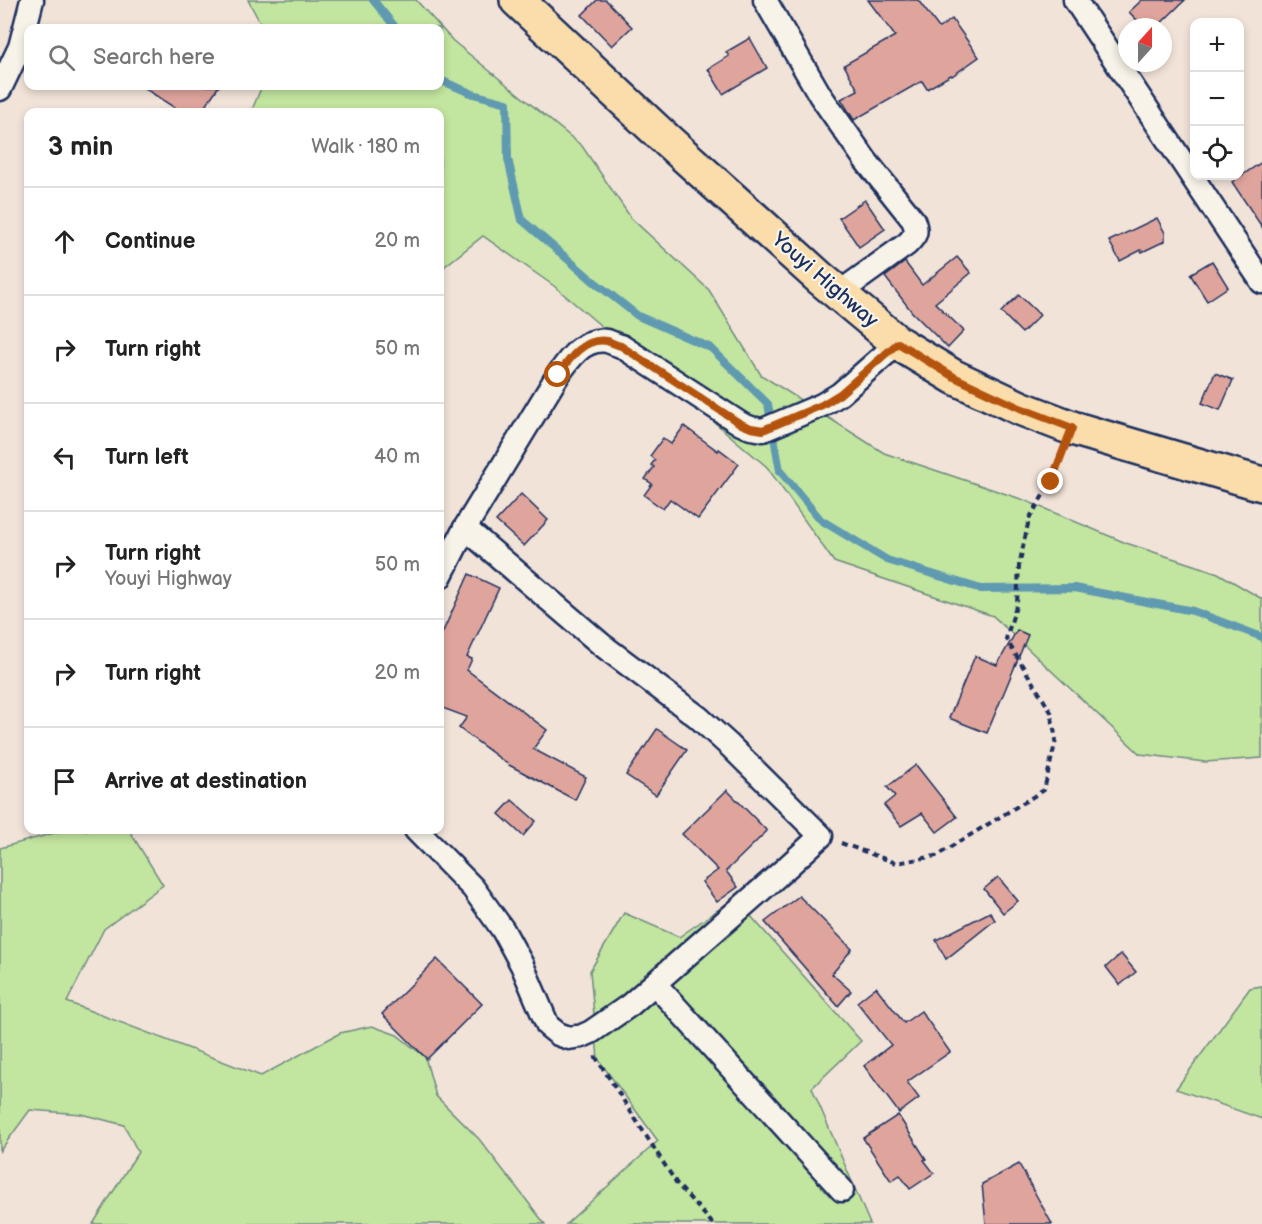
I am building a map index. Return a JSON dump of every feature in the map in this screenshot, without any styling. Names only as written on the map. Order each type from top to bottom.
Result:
[{"type":"main road","name":"Youyi Highway","points":[[517,0],[658,132],[898,343],[954,377],[1020,408],[1072,428],[1262,484]]},
{"type":"street","points":[[26,24],[32,0]]},
{"type":"street","points":[[765,0],[820,95],[866,161],[913,220],[916,228],[915,237],[907,244],[839,293]]},
{"type":"street","points":[[1075,0],[1262,282]]},
{"type":"street","points":[[0,89],[20,47],[24,31]]},
{"type":"street","points":[[444,569],[465,528],[568,361],[579,349],[590,342],[605,341],[621,346],[741,424],[763,430],[822,405],[840,394],[898,343]]},
{"type":"street","points":[[420,834],[473,888],[503,930],[522,965],[548,1026],[558,1034],[569,1038],[591,1032],[630,1005],[821,836],[698,717],[602,645],[465,528]]},
{"type":"street","points":[[655,984],[842,1190]]},
{"type":"path","points":[[821,836],[896,863],[936,856],[1044,790],[1056,740],[1051,712],[1006,639],[1017,603],[1019,566],[1029,519],[1051,482],[1072,428]]},
{"type":"path","points":[[582,1036],[677,1184],[713,1224]]},
{"type":"green space","points":[[248,0],[416,0],[438,24],[261,24]]},
{"type":"green space","points":[[444,31],[453,41],[582,146],[631,218],[709,290],[761,375],[884,453],[1024,500],[1126,543],[1218,573],[1262,599],[1262,758],[1205,762],[1140,754],[993,616],[834,562],[767,467],[554,286],[483,236],[444,267],[444,108],[253,108],[260,90],[444,90]]},
{"type":"green space","points":[[51,834],[131,834],[163,885],[104,929],[67,1002],[261,1076],[340,1033],[372,1026],[397,1035],[425,1057],[436,1096],[479,1139],[545,1224],[93,1224],[138,1152],[124,1125],[81,1114],[30,1110],[0,1151],[0,848]]},
{"type":"green space","points":[[735,898],[861,1041],[812,1088],[870,1224],[566,1224],[658,1141],[598,1059],[590,971],[624,913],[679,937]]},
{"type":"green space","points":[[1262,986],[1262,1119],[1176,1089],[1250,988]]},
{"type":"building","points":[[597,0],[606,0],[632,27],[612,46],[582,15]]},
{"type":"building","points":[[868,0],[918,0],[939,28],[952,19],[979,57],[952,76],[927,89],[922,81],[854,120],[841,99],[858,90],[844,65],[895,36]]},
{"type":"building","points":[[1142,0],[1185,0],[1166,18],[1135,18],[1129,12]]},
{"type":"building","points":[[750,38],[767,68],[723,94],[708,69],[729,56],[726,52]]},
{"type":"building","points":[[147,90],[216,90],[204,108],[175,108]]},
{"type":"building","points":[[1262,162],[1262,227],[1232,182],[1244,180],[1244,174]]},
{"type":"building","points":[[865,200],[885,229],[859,247],[839,218]]},
{"type":"building","points":[[1157,218],[1165,233],[1165,241],[1120,261],[1109,241]]},
{"type":"building","points":[[957,257],[971,273],[935,303],[964,331],[948,348],[912,312],[885,277],[905,262],[922,285]]},
{"type":"building","points":[[1212,261],[1228,287],[1207,301],[1190,274]]},
{"type":"building","points":[[1019,295],[1040,315],[1022,333],[1001,312]]},
{"type":"building","points":[[1215,373],[1233,380],[1220,410],[1202,403]]},
{"type":"building","points":[[684,426],[739,464],[698,519],[670,499],[663,509],[644,495],[652,484],[645,479],[654,467],[651,465],[655,460],[650,456],[663,438],[671,444]]},
{"type":"building","points":[[521,494],[548,520],[524,546],[496,521]]},
{"type":"building","points":[[469,574],[499,588],[467,657],[472,659],[467,670],[547,730],[533,749],[586,777],[575,800],[509,765],[459,728],[467,717],[444,708],[444,629]]},
{"type":"building","points":[[1017,630],[1028,635],[987,733],[949,718],[975,656],[997,665]]},
{"type":"building","points":[[657,729],[687,750],[656,795],[626,775]]},
{"type":"building","points":[[916,765],[957,817],[937,832],[922,813],[901,826],[884,805],[895,796],[887,787]]},
{"type":"building","points":[[727,790],[767,831],[726,871],[738,887],[717,902],[702,882],[718,870],[682,834]]},
{"type":"building","points":[[512,800],[536,821],[523,836],[499,814]]},
{"type":"building","points":[[998,877],[1018,901],[1003,913],[984,889]]},
{"type":"building","points":[[799,896],[852,949],[832,974],[851,991],[838,1006],[765,922]]},
{"type":"building","points":[[990,912],[995,920],[946,959],[936,940]]},
{"type":"building","points":[[1121,954],[1136,972],[1120,985],[1106,967]]},
{"type":"building","points":[[437,959],[482,1004],[427,1059],[382,1014]]},
{"type":"building","points":[[876,987],[904,1023],[921,1011],[950,1052],[907,1082],[919,1098],[899,1113],[864,1066],[891,1045],[857,1002]]},
{"type":"building","points":[[898,1115],[934,1173],[910,1189],[900,1175],[891,1181],[863,1138]]},
{"type":"building","points":[[1019,1164],[1052,1224],[986,1224],[982,1184]]},
{"type":"waterway","points":[[373,0],[393,24]]},
{"type":"waterway","points":[[444,82],[473,94],[507,103],[508,159],[522,220],[638,316],[711,348],[768,404],[780,471],[821,520],[887,560],[981,589],[1075,588],[1193,611],[1262,637]]},
{"type":"route","points":[[558,375],[579,349],[590,342],[605,341],[621,346],[741,424],[763,430],[822,405],[840,394],[898,343],[954,377],[1020,408],[1072,428],[1051,482]]}]
